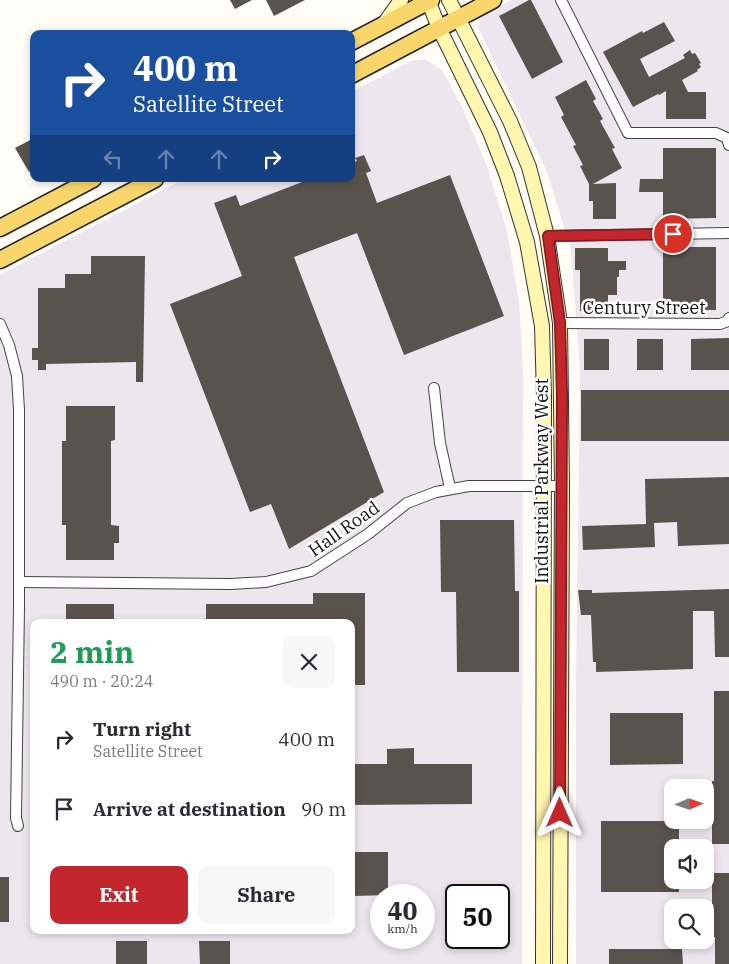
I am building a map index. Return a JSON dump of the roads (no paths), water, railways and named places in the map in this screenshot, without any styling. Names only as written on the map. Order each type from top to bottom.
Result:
[{"type":"main road","points":[[383,25],[402,0]]},
{"type":"main road","points":[[355,40],[430,0]]},
{"type":"main road","name":"Industrial Parkway West","points":[[430,0],[439,28],[490,132],[507,176],[527,242],[542,326],[544,396],[542,487],[542,964]]},
{"type":"main road","name":"Industrial Parkway West","points":[[449,0],[510,121],[529,167],[548,236],[560,323],[562,486],[560,964]]},
{"type":"main road","points":[[355,73],[494,0]]},
{"type":"main road","points":[[0,228],[87,182]]},
{"type":"main road","points":[[0,260],[149,182]]},
{"type":"main road","points":[[543,855],[560,855]]},
{"type":"street","points":[[560,0],[628,133],[716,133],[727,138],[729,145]]},
{"type":"street","points":[[548,236],[729,233]]},
{"type":"street","name":"Century Street","points":[[560,323],[720,324],[728,320]]},
{"type":"street","points":[[0,324],[9,345],[17,376],[20,582],[16,818],[18,826]]},
{"type":"street","points":[[434,388],[440,443],[450,488]]},
{"type":"street","name":"Hall Road","points":[[20,582],[231,584],[266,582],[310,571],[368,534],[407,503],[450,488],[469,486],[562,486]]}]
